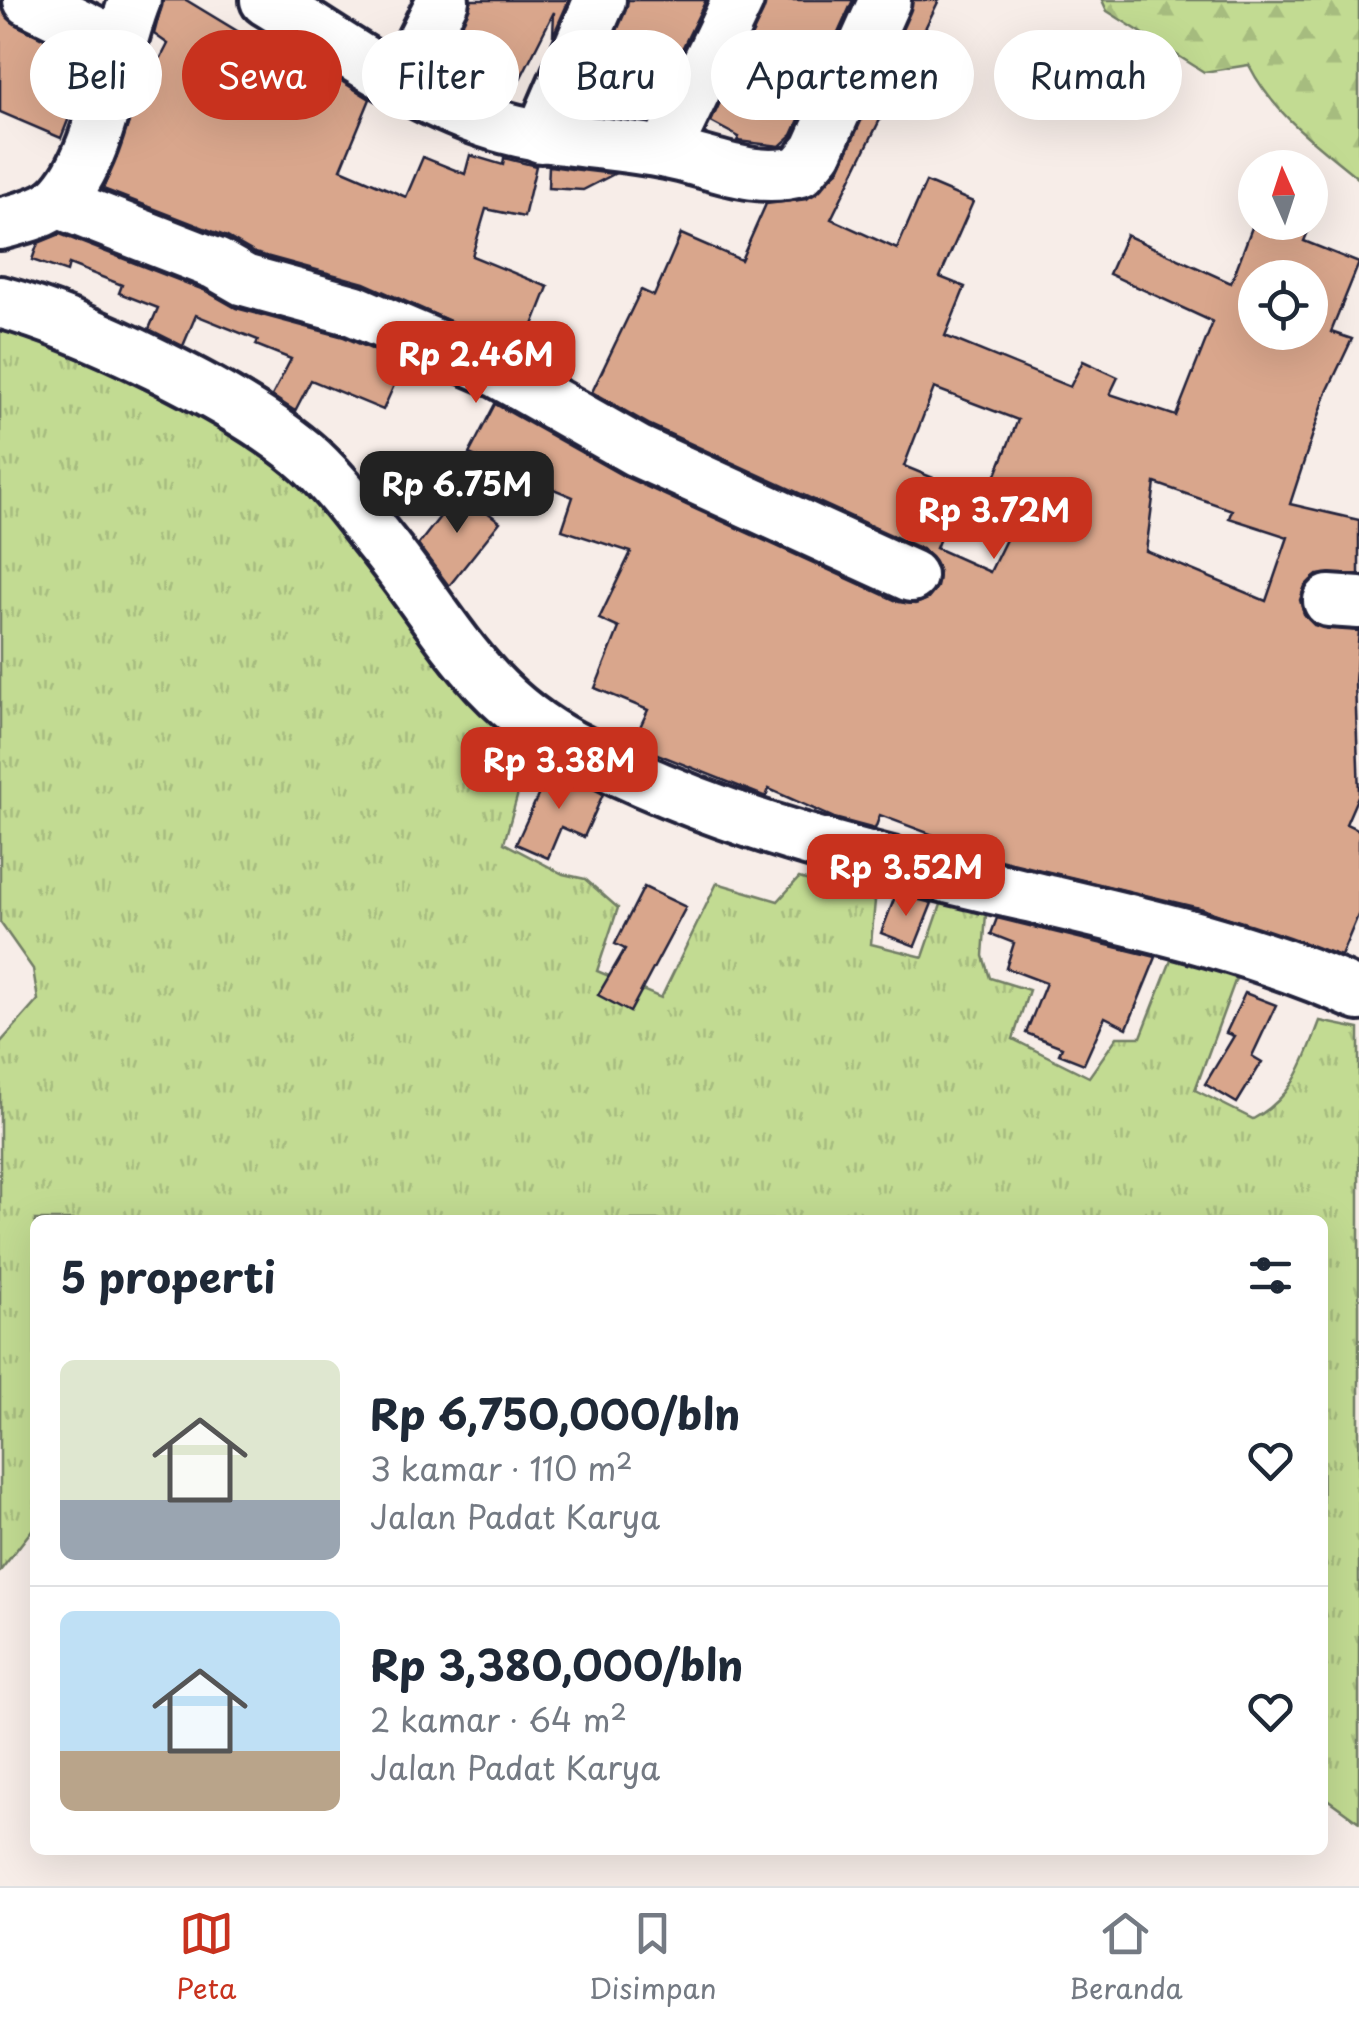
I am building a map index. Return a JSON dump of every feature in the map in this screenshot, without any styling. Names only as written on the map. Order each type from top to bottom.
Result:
[{"type":"street","points":[[0,224],[57,202],[88,160],[126,21],[29,0]]},
{"type":"street","points":[[266,0],[362,59]]},
{"type":"street","points":[[428,30],[443,0]]},
{"type":"street","points":[[540,137],[600,0]]},
{"type":"street","points":[[665,152],[738,0]]},
{"type":"street","points":[[481,120],[540,137],[665,152],[765,176],[800,170],[816,152],[884,0]]},
{"type":"street","points":[[57,202],[216,264],[244,280],[352,310],[498,372],[637,451],[910,576]]},
{"type":"street","points":[[0,302],[50,318],[169,373],[242,410],[304,454],[381,543],[478,676],[518,715],[573,747],[696,803],[842,852],[1138,922],[1319,977],[1359,996]]},
{"type":"green space","points":[[1102,0],[1359,0],[1359,179],[1284,114],[1249,65],[1204,72],[1182,58],[1182,30],[1137,30],[1107,11]]},
{"type":"green space","points":[[0,316],[286,455],[533,740],[504,843],[563,874],[585,879],[618,908],[597,971],[661,998],[717,883],[778,901],[799,878],[875,901],[871,944],[923,957],[947,887],[987,899],[983,956],[990,978],[1029,990],[1013,1039],[1089,1077],[1117,1037],[1141,1037],[1177,945],[1242,962],[1195,1090],[1253,1119],[1288,1089],[1320,1021],[1359,1029],[1359,1822],[1328,1800],[1328,1215],[30,1215],[30,1532],[0,1571],[0,1043],[38,1000],[33,969],[0,922]]},
{"type":"building","points":[[0,0],[5,15],[30,32],[30,120],[68,120],[61,138],[0,112]]},
{"type":"building","points":[[163,0],[186,0],[236,30],[182,30],[182,120],[342,120],[342,82],[362,94],[362,118],[341,169],[406,197],[423,157],[465,174],[470,155],[503,165],[504,158],[536,166],[524,217],[486,209],[472,256],[548,287],[522,353],[364,283],[255,253],[227,237],[103,189],[130,120],[162,120],[162,56],[168,44],[162,40],[162,30],[155,30]]},
{"type":"building","points":[[472,0],[569,0],[556,30],[554,12],[545,30],[539,30],[539,42],[519,81],[519,30],[458,30]]},
{"type":"building","points":[[628,0],[706,0],[691,31],[616,30]]},
{"type":"building","points":[[766,0],[853,0],[839,30],[752,30]]},
{"type":"building","points":[[913,0],[939,0],[924,30],[900,30]]},
{"type":"building","points":[[799,120],[792,135],[780,146],[737,141],[739,137],[711,122]]},
{"type":"building","points":[[861,120],[880,120],[831,219],[897,249],[926,182],[973,202],[940,277],[965,287],[945,336],[1070,387],[1083,361],[1118,377],[1110,394],[1176,416],[1213,322],[1109,274],[1126,235],[1231,283],[1238,264],[1238,350],[1328,350],[1328,260],[1240,260],[1247,240],[1304,240],[1359,263],[1331,332],[1352,339],[1326,394],[1290,504],[1359,520],[1359,574],[1317,575],[1305,586],[1300,600],[1304,614],[1314,625],[1359,631],[1355,683],[1359,794],[1346,824],[1359,830],[1359,913],[1341,956],[1199,908],[966,852],[968,848],[880,815],[875,829],[834,818],[769,789],[766,797],[632,744],[648,710],[595,688],[619,628],[599,619],[631,552],[562,530],[573,497],[469,454],[495,404],[625,477],[899,602],[915,604],[928,599],[937,587],[939,572],[924,550],[650,425],[592,392],[641,290],[654,296],[681,234],[741,260],[766,204],[807,199],[839,170]],"holes":[[[934,388],[1018,420],[983,507],[1015,521],[990,572],[936,548],[960,489],[904,466]],[[1155,483],[1232,510],[1229,518],[1288,537],[1266,601],[1146,551]]]},
{"type":"building","points":[[549,166],[614,174],[583,190],[548,188]]},
{"type":"building","points":[[60,234],[204,290],[236,308],[344,337],[404,363],[383,410],[311,380],[295,411],[272,396],[291,359],[256,345],[258,340],[196,315],[183,346],[149,329],[158,308],[119,293],[122,285],[69,264],[67,272],[32,260],[38,243]]},
{"type":"building","points":[[460,491],[500,522],[449,586],[418,545]]},
{"type":"building","points":[[551,767],[603,794],[584,837],[561,827],[548,858],[516,844]]},
{"type":"building","points":[[644,887],[686,907],[630,1012],[598,995],[625,949],[615,944]]},
{"type":"building","points":[[896,894],[932,903],[915,946],[881,933]]},
{"type":"building","points":[[997,918],[1156,957],[1127,1028],[1105,1017],[1084,1064],[1059,1054],[1062,1047],[1026,1033],[1046,983],[1006,968],[1014,943],[991,934]]},
{"type":"building","points":[[1245,993],[1276,1005],[1252,1056],[1262,1062],[1237,1103],[1205,1084],[1234,1036],[1226,1033]]}]
